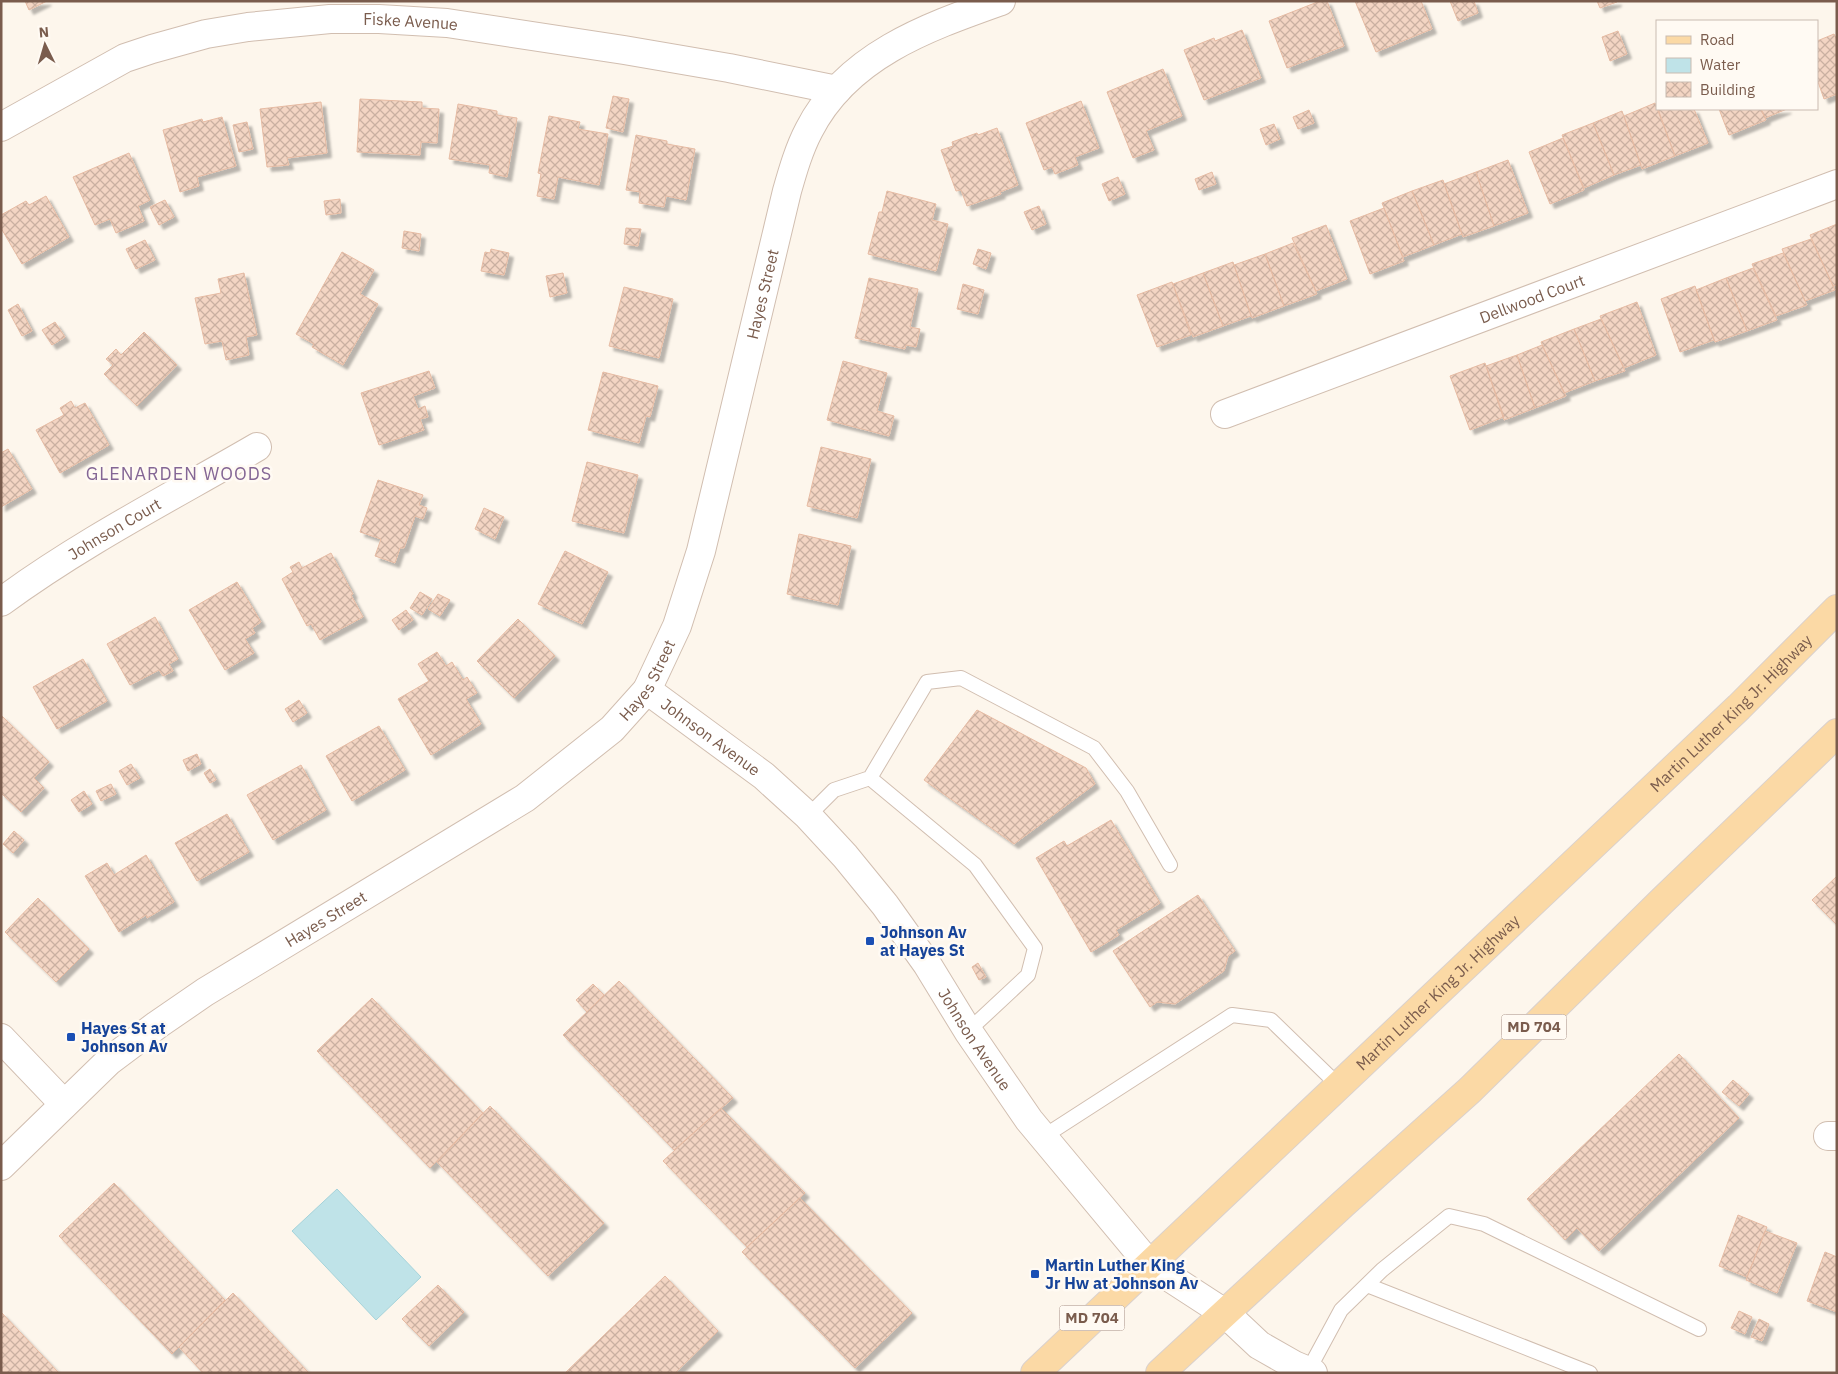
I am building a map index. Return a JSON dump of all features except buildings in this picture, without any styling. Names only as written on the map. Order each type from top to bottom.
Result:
[{"type":"main road","name":"Martin Luther King Jr. Highway","points":[[1035,1373],[1739,707],[1837,609]]},
{"type":"main road","name":"MD 704","points":[[1160,1373],[1470,1090],[1662,900],[1837,733]]},
{"type":"street","name":"Hayes Street","points":[[1,1166],[109,1061],[157,1024],[206,992],[525,798],[612,729],[647,690],[677,626],[701,551],[725,456],[766,273],[797,156],[809,128],[837,90],[854,73],[902,40],[1001,1]]},
{"type":"street","name":"Fiske Avenue","points":[[1,127],[125,58],[152,49],[206,34],[248,27],[330,19],[378,19],[455,24],[662,56],[837,90]]},
{"type":"street","name":"Dellwood Court","points":[[1225,414],[1837,184]]},
{"type":"street","name":"Johnson Court","points":[[1,602],[30,581],[100,537],[257,447]]},
{"type":"street","name":"Johnson Avenue","points":[[647,690],[764,776],[808,816],[845,856],[885,905],[927,964],[968,1031],[1029,1120],[1149,1264],[1226,1314],[1259,1345],[1310,1372]]},
{"type":"street","points":[[1,1038],[64,1104]]},
{"type":"lane","points":[[808,816],[834,790],[870,778],[927,682],[961,678],[1094,748],[1127,791],[1170,865]]},
{"type":"lane","points":[[870,778],[976,866],[1034,948],[1028,975],[968,1031]]},
{"type":"lane","points":[[1043,1137],[1232,1014],[1271,1020],[1338,1085]]},
{"type":"lane","points":[[1310,1372],[1340,1310],[1382,1270],[1449,1216],[1484,1224],[1700,1330]]},
{"type":"lane","points":[[1367,1285],[1590,1373]]},
{"type":"water","points":[[337,1189],[421,1277],[376,1320],[292,1231]]},
{"type":"place","name":"Johnson Av at Hayes St","points":[[870,941]]},
{"type":"place","name":"Hayes St at Johnson Av","points":[[71,1037]]},
{"type":"place","name":"Martin Luther King Jr Hw at Johnson Av","points":[[1035,1274]]},
{"type":"district","name":"GLENARDEN WOODS","points":[[179,474]]}]
